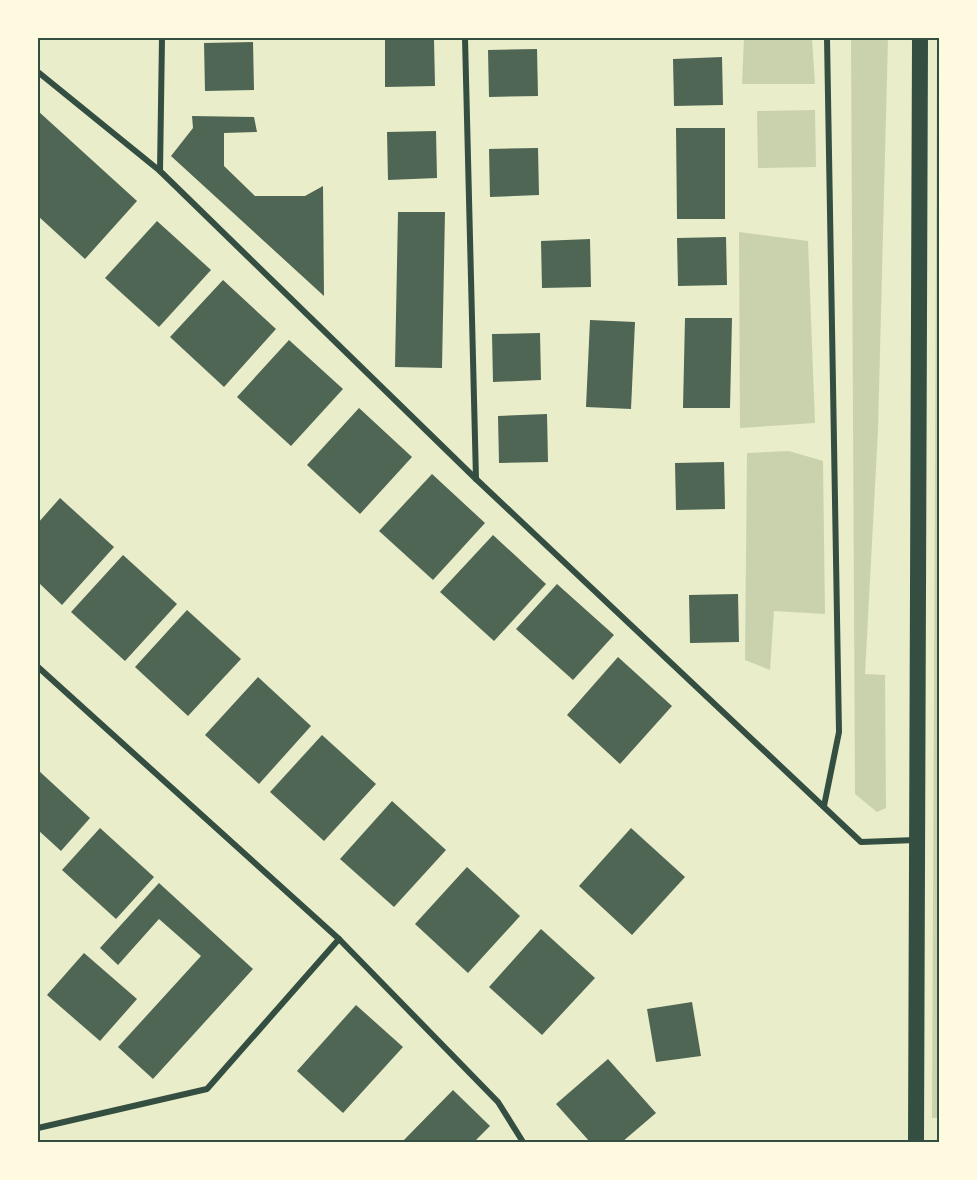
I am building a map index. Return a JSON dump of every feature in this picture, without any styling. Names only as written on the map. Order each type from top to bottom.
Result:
[{"type":"highway","points":[[916,1143],[920,38]]},
{"type":"street","points":[[160,171],[162,38]]},
{"type":"street","points":[[465,38],[476,479]]},
{"type":"street","points":[[824,807],[839,732],[827,38]]},
{"type":"street","points":[[38,72],[160,171],[476,479],[861,842],[917,840]]},
{"type":"street","points":[[38,668],[339,939],[498,1102],[523,1143]]},
{"type":"street","points":[[38,1128],[207,1089],[339,939]]},
{"type":"green space","points":[[744,38],[812,38],[815,84],[742,84]]},
{"type":"green space","points":[[851,38],[888,38],[878,430],[865,674],[885,675],[886,808],[877,812],[855,794]]},
{"type":"green space","points":[[937,38],[940,38],[940,1118],[932,1118]]},
{"type":"green space","points":[[815,110],[816,167],[758,168],[757,111]]},
{"type":"green space","points":[[739,232],[808,241],[815,423],[740,428]]},
{"type":"green space","points":[[789,451],[823,461],[825,614],[774,611],[770,670],[745,660],[747,453]]},
{"type":"building","points":[[434,39],[435,86],[385,87],[385,40]]},
{"type":"building","points":[[253,42],[254,90],[205,91],[204,43]]},
{"type":"building","points":[[537,49],[538,96],[489,97],[488,50]]},
{"type":"building","points":[[722,57],[723,105],[674,106],[673,59]]},
{"type":"building","points":[[38,111],[137,201],[85,259],[38,216]]},
{"type":"building","points":[[192,116],[254,117],[257,132],[224,133],[224,166],[255,196],[305,196],[323,186],[324,296],[171,156],[193,128]]},
{"type":"building","points":[[676,128],[725,128],[725,219],[677,219]]},
{"type":"building","points":[[436,131],[437,178],[388,180],[387,132]]},
{"type":"building","points":[[538,148],[539,195],[490,197],[489,149]]},
{"type":"building","points":[[398,212],[445,212],[442,368],[395,367]]},
{"type":"building","points":[[157,221],[211,270],[159,327],[105,278]]},
{"type":"building","points":[[726,237],[727,285],[678,286],[677,238]]},
{"type":"building","points":[[590,239],[591,287],[542,288],[541,241]]},
{"type":"building","points":[[223,280],[276,329],[224,387],[170,337]]},
{"type":"building","points":[[685,318],[732,318],[730,408],[683,408]]},
{"type":"building","points":[[590,320],[635,322],[631,409],[586,407]]},
{"type":"building","points":[[540,333],[541,380],[493,382],[492,334]]},
{"type":"building","points":[[289,340],[343,389],[291,446],[237,397]]},
{"type":"building","points":[[359,408],[412,457],[360,514],[307,465]]},
{"type":"building","points":[[547,414],[548,462],[499,463],[498,416]]},
{"type":"building","points":[[724,462],[725,509],[676,510],[675,463]]},
{"type":"building","points":[[432,474],[485,523],[433,580],[379,531]]},
{"type":"building","points":[[60,498],[114,547],[62,605],[38,582],[38,523]]},
{"type":"building","points":[[493,535],[546,584],[494,641],[440,592]]},
{"type":"building","points":[[123,555],[177,604],[125,661],[71,612]]},
{"type":"building","points":[[557,584],[614,635],[573,680],[516,629]]},
{"type":"building","points":[[738,594],[739,642],[690,643],[689,595]]},
{"type":"building","points":[[187,610],[241,659],[188,716],[135,667]]},
{"type":"building","points":[[618,657],[672,706],[620,764],[567,715]]},
{"type":"building","points":[[258,677],[311,726],[259,784],[205,735]]},
{"type":"building","points":[[322,735],[376,784],[324,841],[270,792]]},
{"type":"building","points":[[38,770],[90,818],[61,851],[38,830]]},
{"type":"building","points":[[392,801],[446,850],[394,907],[340,859]]},
{"type":"building","points":[[100,828],[154,877],[116,919],[62,870]]},
{"type":"building","points":[[631,828],[685,877],[632,935],[579,886]]},
{"type":"building","points":[[467,867],[520,916],[468,973],[415,924]]},
{"type":"building","points":[[159,883],[253,969],[153,1079],[118,1047],[201,956],[159,919],[118,965],[100,948]]},
{"type":"building","points":[[541,929],[595,978],[542,1035],[489,987]]},
{"type":"building","points":[[84,953],[137,999],[100,1041],[47,995]]},
{"type":"building","points":[[692,1002],[701,1056],[656,1062],[647,1009]]},
{"type":"building","points":[[356,1005],[403,1047],[343,1113],[297,1071]]},
{"type":"building","points":[[608,1059],[656,1113],[622,1142],[590,1142],[556,1104]]},
{"type":"building","points":[[453,1090],[490,1126],[474,1142],[402,1142]]}]
